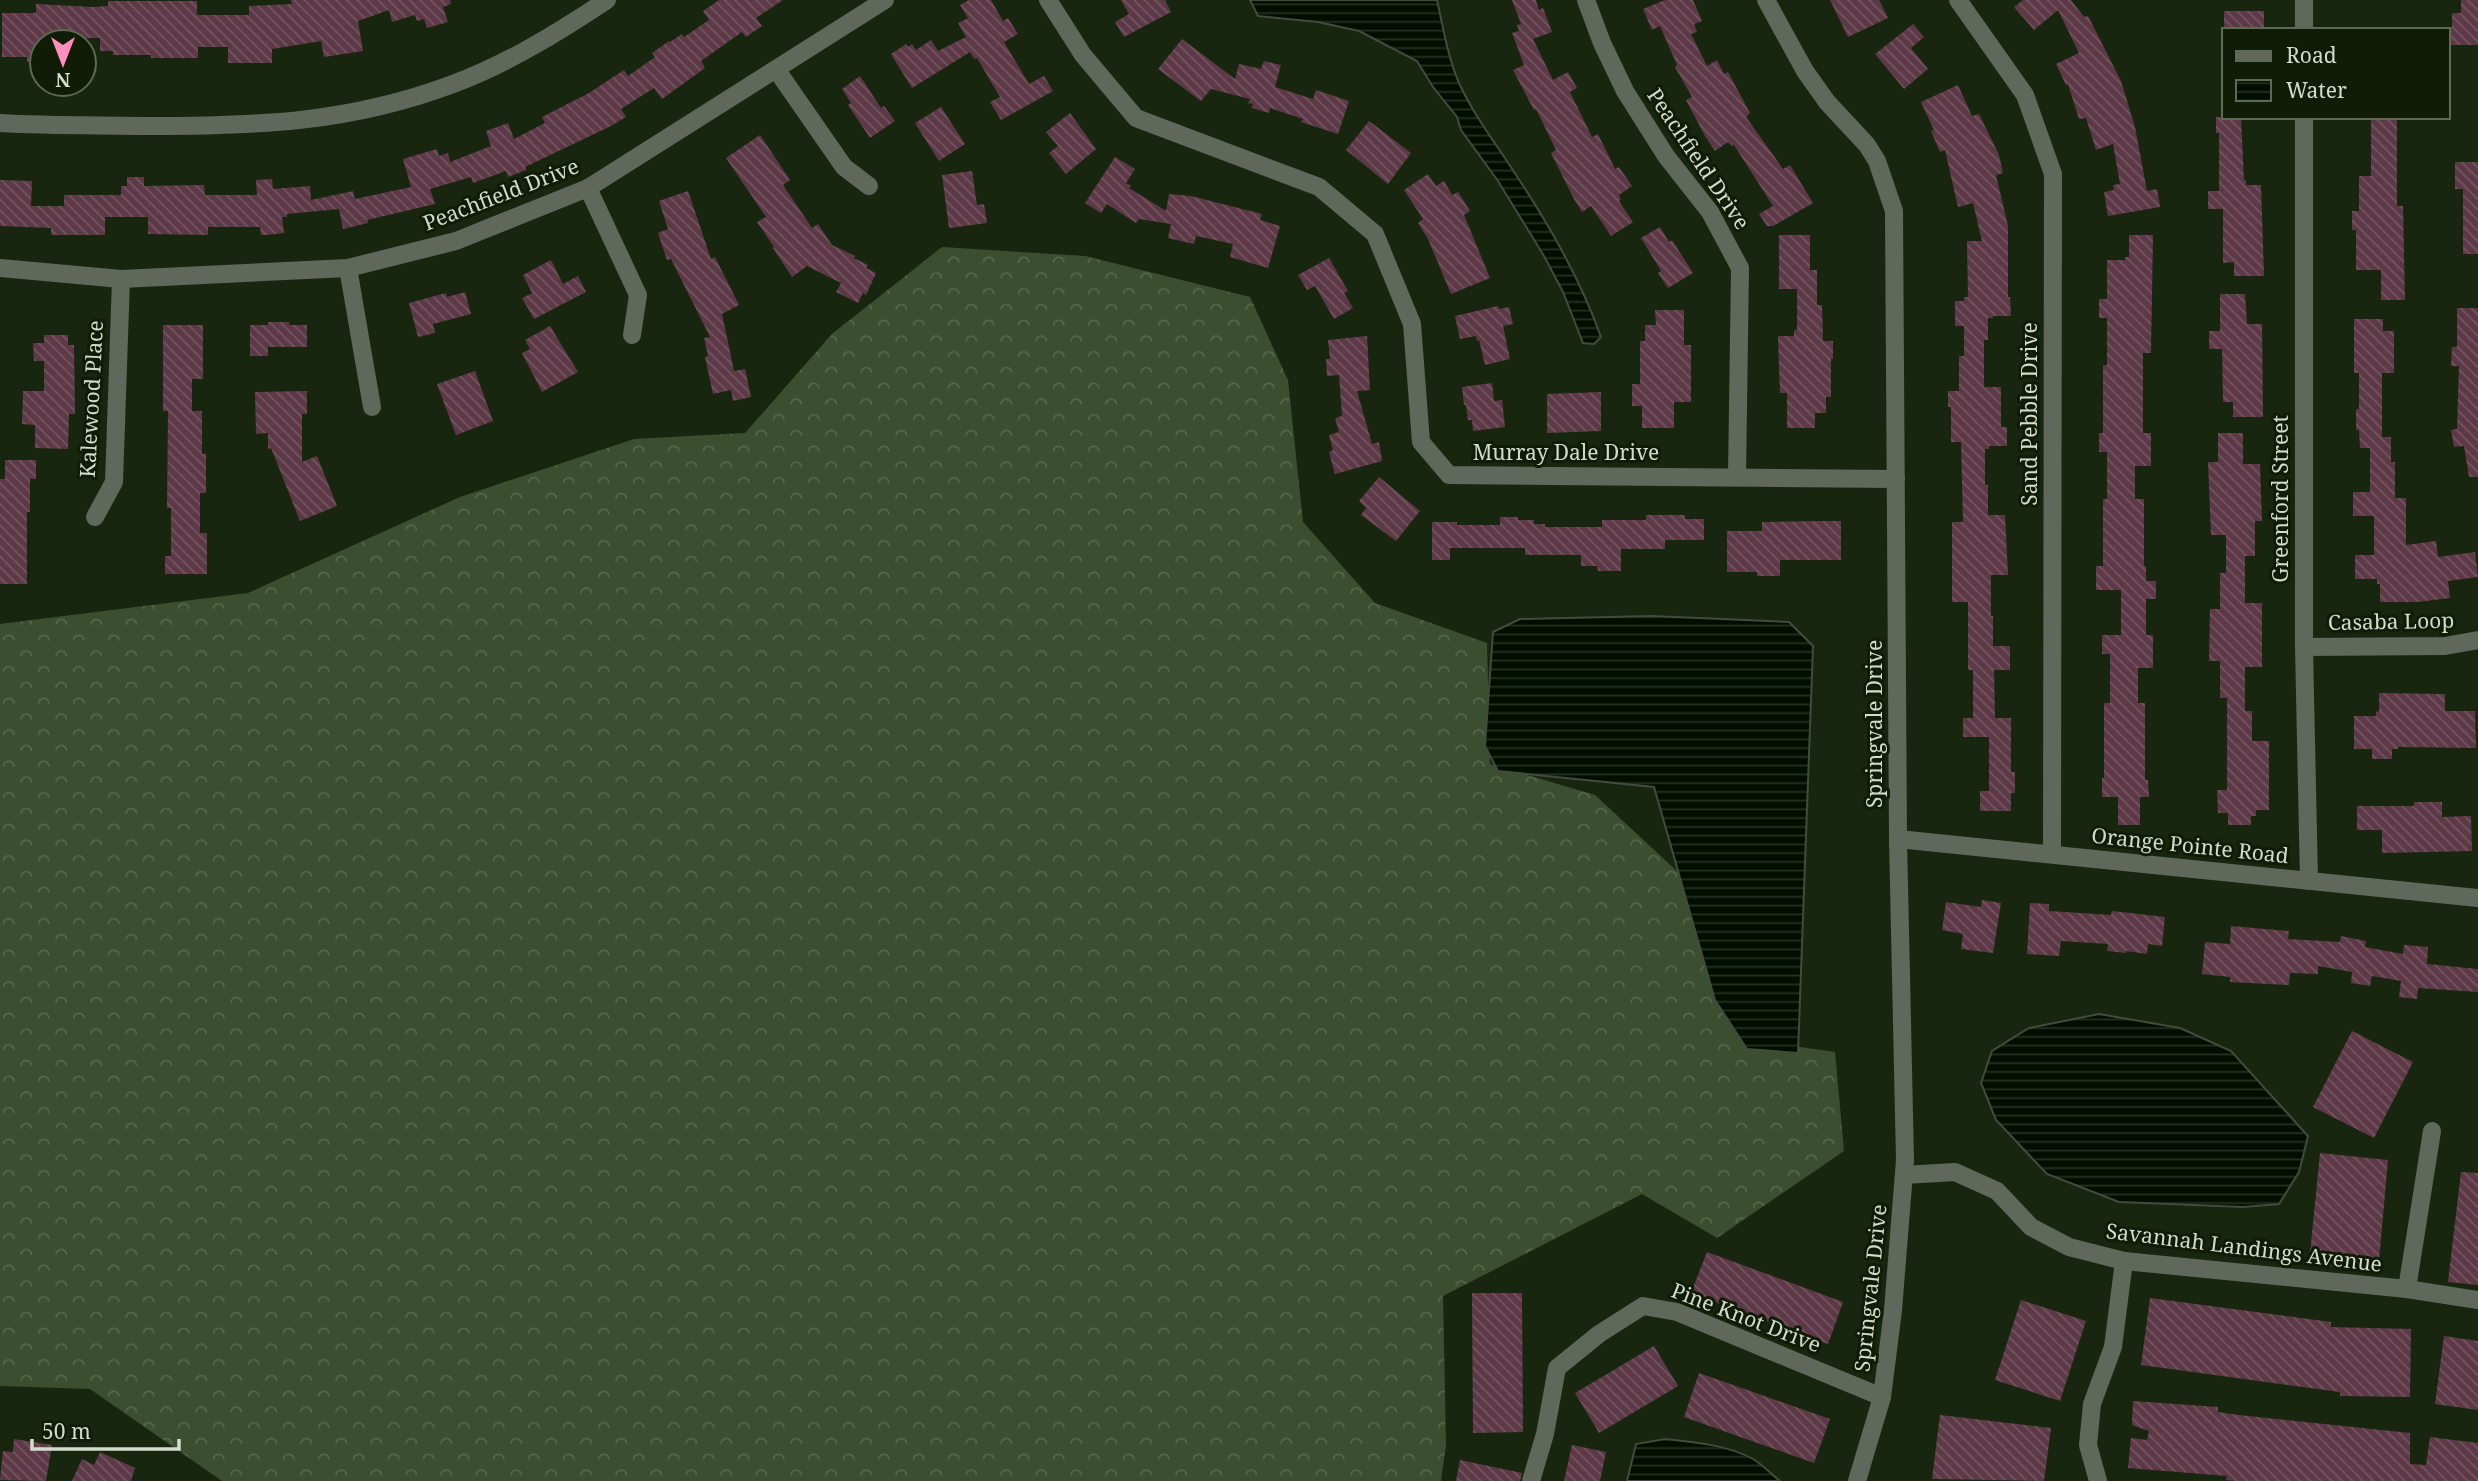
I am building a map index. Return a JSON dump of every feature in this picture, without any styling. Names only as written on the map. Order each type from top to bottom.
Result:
[{"type":"street","points":[[0,123],[247,126],[350,113],[400,102],[455,83],[528,49],[607,0]]},
{"type":"street","name":"Peachfield Drive","points":[[0,268],[121,279],[348,268],[456,241],[588,188],[885,0]]},
{"type":"street","name":"Murray Dale Drive","points":[[1048,0],[1083,55],[1136,118],[1319,187],[1375,234],[1412,324],[1421,442],[1449,475],[1896,479]]},
{"type":"street","name":"Peachfield Drive","points":[[1586,0],[1602,43],[1625,91],[1666,156],[1710,212],[1740,268],[1737,476]]},
{"type":"street","name":"Springvale Drive","points":[[1766,0],[1805,71],[1827,102],[1867,145],[1877,161],[1888,186],[1894,211],[1898,839],[1904,1175],[1894,1310],[1882,1397],[1857,1481]]},
{"type":"street","name":"Sand Pebble Drive","points":[[1958,0],[2025,95],[2053,174],[2052,854]]},
{"type":"street","points":[[2304,0],[2304,28]]},
{"type":"street","points":[[776,69],[844,167],[869,186]]},
{"type":"street","name":"Greenford Street","points":[[2304,119],[2304,647],[2309,881]]},
{"type":"street","points":[[588,188],[638,295],[632,335]]},
{"type":"street","points":[[348,268],[372,407]]},
{"type":"street","name":"Kalewood Place","points":[[95,517],[114,482],[121,279]]},
{"type":"street","name":"Casaba Loop","points":[[2304,647],[2445,646],[2478,640]]},
{"type":"street","name":"Orange Pointe Road","points":[[1898,839],[2478,898]]},
{"type":"street","points":[[2407,1289],[2431,1131]]},
{"type":"street","name":"Savannah Landings Avenue","points":[[1904,1175],[1955,1172],[1997,1191],[2031,1227],[2069,1247],[2124,1261],[2407,1289],[2478,1300]]},
{"type":"street","points":[[2098,1481],[2088,1445],[2092,1404],[2113,1347],[2120,1311],[2124,1261]]},
{"type":"street","name":"Pine Knot Drive","points":[[1531,1481],[1545,1434],[1557,1368],[1599,1334],[1643,1306],[1677,1312],[1882,1397]]},
{"type":"green space","points":[[942,247],[1085,256],[1250,297],[1288,380],[1303,522],[1375,603],[1487,643],[1490,764],[1595,795],[1679,873],[1745,1039],[1835,1052],[1844,1151],[1717,1238],[1642,1194],[1443,1296],[1446,1445],[1441,1481],[222,1481],[90,1389],[0,1386],[0,624],[248,593],[460,497],[634,439],[745,433],[832,334]]},
{"type":"water","points":[[1250,0],[1437,0],[1459,83],[1552,233],[1584,294],[1601,337],[1594,344],[1583,343],[1563,292],[1544,256],[1498,181],[1461,130],[1457,117],[1417,61],[1359,31],[1318,22],[1258,16]]},
{"type":"water","points":[[1652,616],[1789,622],[1813,646],[1798,1053],[1747,1049],[1715,1000],[1654,787],[1498,771],[1485,746],[1493,632],[1520,619]]},
{"type":"water","points":[[2099,1014],[2180,1028],[2231,1051],[2308,1136],[2299,1172],[2279,1204],[2243,1207],[2119,1202],[2047,1174],[1996,1120],[1981,1083],[1992,1051],[2029,1028]]},
{"type":"water","points":[[1665,1439],[1733,1450],[1753,1459],[1780,1481],[1627,1481],[1636,1444]]},
{"type":"building","points":[[291,0],[450,0],[451,4],[443,7],[448,22],[427,28],[424,19],[417,21],[415,15],[392,22],[389,10],[358,21],[363,51],[324,57],[321,41],[272,49],[272,63],[228,63],[228,47],[198,47],[198,58],[113,55],[113,51],[100,51],[98,28],[28,28],[28,62],[27,57],[2,57],[2,13],[36,13],[36,4],[92,7],[108,6],[108,1],[197,1],[197,15],[249,15],[249,6],[292,4]]},
{"type":"building","points":[[719,0],[783,0],[756,18],[762,26],[746,37],[742,32],[701,61],[705,68],[662,99],[654,88],[621,109],[626,117],[508,177],[506,171],[473,183],[471,177],[430,189],[435,204],[367,220],[368,223],[343,229],[339,209],[287,214],[287,217],[282,217],[284,233],[266,235],[261,235],[260,227],[208,227],[208,235],[148,234],[148,217],[105,217],[105,235],[51,235],[51,228],[0,226],[0,180],[32,181],[31,206],[64,206],[64,195],[121,195],[121,186],[127,186],[127,177],[144,177],[144,186],[204,185],[205,195],[257,195],[256,180],[272,179],[273,189],[310,186],[311,200],[353,191],[355,199],[411,187],[403,159],[437,149],[439,156],[448,153],[450,162],[491,146],[486,131],[508,123],[514,139],[545,123],[542,117],[589,93],[624,70],[628,76],[655,57],[652,53],[669,41],[682,34],[684,37],[709,20],[703,11]]},
{"type":"building","points":[[969,0],[991,0],[1003,21],[1008,18],[1018,34],[1004,42],[1029,84],[1044,76],[1053,91],[1001,120],[990,102],[1000,97],[977,58],[974,59],[970,52],[912,88],[891,54],[906,44],[908,47],[912,44],[916,50],[931,40],[938,51],[966,37],[958,23],[968,18],[960,5]]},
{"type":"building","points":[[1121,0],[1165,0],[1171,12],[1124,37],[1115,22],[1129,14]]},
{"type":"building","points":[[1512,0],[1536,0],[1539,10],[1543,8],[1552,32],[1533,39],[1553,80],[1568,72],[1577,88],[1570,92],[1592,137],[1598,134],[1615,169],[1619,167],[1632,186],[1619,195],[1619,201],[1633,222],[1611,236],[1591,206],[1582,212],[1574,199],[1551,153],[1556,150],[1513,70],[1524,65],[1512,33],[1519,31],[1517,25],[1521,24]]},
{"type":"building","points":[[1665,0],[1693,0],[1702,21],[1694,24],[1697,32],[1691,34],[1707,66],[1717,60],[1724,74],[1728,72],[1750,113],[1746,117],[1783,169],[1790,165],[1813,203],[1773,226],[1767,226],[1759,214],[1773,206],[1734,145],[1728,142],[1715,151],[1686,100],[1692,97],[1675,67],[1677,65],[1660,26],[1652,30],[1643,9]]},
{"type":"building","points":[[1830,0],[1879,0],[1888,18],[1848,37]]},
{"type":"building","points":[[2023,0],[2071,0],[2084,17],[2088,16],[2121,81],[2135,127],[2147,191],[2157,189],[2160,207],[2108,216],[2104,192],[2114,190],[2113,185],[2120,184],[2113,144],[2096,150],[2086,118],[2079,119],[2068,84],[2066,85],[2056,64],[2079,53],[2058,10],[2034,30],[2014,7]]},
{"type":"building","points":[[2461,0],[2478,0],[2478,45],[2450,45],[2448,27],[2452,27],[2452,13],[2461,13]]},
{"type":"building","points":[[2224,11],[2264,11],[2264,28],[2224,28]]},
{"type":"building","points":[[1913,24],[1924,37],[1911,48],[1928,69],[1904,89],[1875,54]]},
{"type":"building","points":[[1182,39],[1235,79],[1239,64],[1261,69],[1264,61],[1281,65],[1275,87],[1313,99],[1316,90],[1349,101],[1338,134],[1270,108],[1269,113],[1252,108],[1253,104],[1248,103],[1250,99],[1211,89],[1201,101],[1158,69]]},
{"type":"building","points":[[860,76],[881,108],[884,106],[895,121],[870,138],[848,105],[851,103],[842,89]]},
{"type":"building","points":[[1958,85],[1972,116],[1979,114],[1999,155],[2003,173],[1996,175],[2008,226],[2008,297],[2011,316],[1988,318],[1988,340],[1984,340],[1984,387],[2001,387],[2001,427],[2007,427],[2007,446],[1989,446],[1989,449],[1985,449],[1985,485],[1988,485],[1988,515],[2005,515],[2008,575],[1991,575],[1991,616],[1993,646],[2010,646],[2010,670],[1994,670],[1995,718],[2011,718],[2011,772],[2015,772],[2015,793],[2011,793],[2011,811],[1980,811],[1980,791],[1989,791],[1989,737],[1963,737],[1963,718],[1973,718],[1973,670],[1968,670],[1968,602],[1952,602],[1952,522],[1963,522],[1961,442],[1951,442],[1951,407],[1948,407],[1948,391],[1959,391],[1959,356],[1964,356],[1964,326],[1955,326],[1955,301],[1964,301],[1964,297],[1968,297],[1967,241],[1982,241],[1973,203],[1958,207],[1945,150],[1940,152],[1931,131],[1934,130],[1921,102]]},
{"type":"building","points":[[941,107],[965,144],[939,161],[915,123]]},
{"type":"building","points":[[1070,113],[1096,149],[1066,174],[1049,153],[1058,146],[1046,132]]},
{"type":"building","points":[[2216,117],[2241,119],[2244,180],[2246,185],[2261,185],[2264,276],[2234,276],[2234,262],[2223,263],[2223,209],[2208,209],[2208,191],[2219,191],[2219,133],[2216,133]]},
{"type":"building","points":[[2371,119],[2397,119],[2397,206],[2403,206],[2405,300],[2381,300],[2381,270],[2356,270],[2356,230],[2352,230],[2352,211],[2359,211],[2359,176],[2371,176]]},
{"type":"building","points":[[1369,121],[1411,153],[1388,184],[1346,150]]},
{"type":"building","points":[[760,135],[790,180],[783,185],[812,228],[818,224],[832,245],[855,256],[854,258],[868,265],[866,268],[876,273],[866,295],[863,293],[858,303],[836,292],[841,283],[807,266],[792,277],[757,222],[766,217],[726,158]]},
{"type":"building","points":[[1115,157],[1135,169],[1126,183],[1131,186],[1129,188],[1166,211],[1169,194],[1191,196],[1262,214],[1260,220],[1280,226],[1268,268],[1230,257],[1233,244],[1196,236],[1194,244],[1168,238],[1171,224],[1139,219],[1136,223],[1107,204],[1101,213],[1085,203]]},
{"type":"building","points":[[2455,162],[2478,162],[2478,254],[2463,254],[2463,189],[2455,189]]},
{"type":"building","points":[[972,171],[977,205],[984,204],[987,223],[949,228],[942,175]]},
{"type":"building","points":[[1428,174],[1436,186],[1444,181],[1452,195],[1458,192],[1470,211],[1464,215],[1490,278],[1451,294],[1428,239],[1418,223],[1423,219],[1404,190]]},
{"type":"building","points":[[688,191],[711,259],[715,257],[739,305],[722,314],[734,371],[745,369],[751,397],[733,401],[731,390],[713,394],[704,338],[710,337],[671,259],[667,260],[658,233],[668,229],[659,201]]},
{"type":"building","points":[[1660,227],[1669,242],[1672,240],[1693,273],[1668,288],[1641,238]]},
{"type":"building","points":[[1779,235],[1810,235],[1810,270],[1817,270],[1817,305],[1822,305],[1823,341],[1833,341],[1831,397],[1826,397],[1826,413],[1815,413],[1815,428],[1787,428],[1787,393],[1780,393],[1778,336],[1794,336],[1794,330],[1797,330],[1797,289],[1779,289]]},
{"type":"building","points":[[2129,235],[2153,235],[2151,353],[2143,353],[2143,433],[2151,433],[2151,466],[2135,466],[2135,499],[2144,499],[2144,566],[2146,581],[2156,581],[2156,599],[2146,599],[2146,635],[2153,635],[2153,668],[2138,668],[2138,703],[2145,703],[2145,780],[2148,780],[2149,797],[2140,797],[2140,825],[2118,825],[2118,797],[2102,797],[2104,703],[2110,703],[2110,654],[2102,654],[2102,635],[2121,635],[2121,590],[2096,590],[2096,566],[2103,566],[2103,499],[2107,499],[2107,452],[2099,452],[2099,433],[2103,433],[2103,365],[2107,365],[2107,318],[2099,318],[2099,299],[2107,299],[2107,260],[2125,260],[2125,257],[2129,257]]},
{"type":"building","points":[[1329,258],[1348,291],[1344,293],[1353,308],[1334,319],[1315,286],[1307,290],[1298,275]]},
{"type":"building","points":[[551,260],[563,284],[578,276],[586,292],[534,319],[522,298],[532,293],[523,275]]},
{"type":"building","points":[[465,292],[471,314],[433,324],[435,333],[418,337],[409,303],[446,293],[447,297]]},
{"type":"building","points":[[2220,294],[2245,294],[2247,324],[2262,324],[2263,417],[2233,417],[2233,402],[2223,402],[2222,349],[2209,349],[2209,331],[2220,331]]},
{"type":"building","points":[[1498,306],[1499,309],[1509,307],[1513,324],[1503,326],[1510,359],[1485,365],[1479,340],[1477,341],[1476,336],[1460,339],[1455,316]]},
{"type":"building","points":[[2457,308],[2478,308],[2478,477],[2469,477],[2464,446],[2454,447],[2451,430],[2457,429],[2459,366],[2451,366],[2452,347],[2457,347]]},
{"type":"building","points":[[1655,310],[1684,310],[1684,345],[1691,345],[1691,402],[1674,402],[1674,428],[1642,428],[1642,406],[1632,406],[1632,384],[1640,384],[1640,341],[1645,341],[1645,325],[1656,325]]},
{"type":"building","points":[[2354,319],[2383,319],[2383,331],[2394,331],[2394,373],[2382,373],[2382,437],[2391,437],[2391,462],[2395,462],[2395,498],[2406,498],[2406,545],[2436,541],[2438,557],[2475,552],[2478,577],[2448,581],[2450,598],[2418,602],[2380,602],[2380,584],[2377,584],[2377,579],[2355,579],[2355,555],[2374,555],[2374,516],[2353,516],[2353,492],[2370,492],[2370,448],[2360,448],[2359,430],[2356,430],[2359,373],[2354,373]]},
{"type":"building","points":[[268,322],[307,325],[307,347],[268,347],[268,356],[250,356],[250,325],[268,325]]},
{"type":"building","points":[[163,325],[203,325],[203,379],[192,379],[192,411],[202,411],[202,454],[206,454],[206,493],[200,493],[200,533],[207,533],[207,574],[165,574],[165,556],[171,556],[171,508],[167,508],[168,411],[163,411]]},
{"type":"building","points":[[550,326],[578,372],[542,392],[522,353],[530,349],[525,340]]},
{"type":"building","points":[[44,335],[68,335],[68,345],[74,345],[75,414],[69,414],[68,449],[35,448],[35,425],[22,424],[23,391],[44,391],[44,361],[34,361],[33,343],[44,343]]},
{"type":"building","points":[[1367,336],[1370,390],[1357,391],[1372,444],[1379,442],[1382,461],[1335,474],[1329,452],[1333,450],[1329,435],[1339,432],[1335,418],[1342,416],[1339,375],[1327,376],[1326,359],[1330,359],[1328,340]]},
{"type":"building","points":[[475,371],[493,421],[456,435],[437,384]]},
{"type":"building","points":[[1492,383],[1494,401],[1502,400],[1505,427],[1473,431],[1472,420],[1468,420],[1464,405],[1462,387]]},
{"type":"building","points":[[307,391],[307,414],[302,414],[302,462],[317,456],[337,506],[300,521],[271,448],[268,449],[268,433],[256,434],[255,392]]},
{"type":"building","points":[[1601,392],[1601,431],[1547,433],[1547,394]]},
{"type":"building","points":[[2218,433],[2243,433],[2243,464],[2260,464],[2262,521],[2255,521],[2255,556],[2245,556],[2245,603],[2262,603],[2262,667],[2245,667],[2245,711],[2252,711],[2252,741],[2269,741],[2269,810],[2256,810],[2256,816],[2251,816],[2251,825],[2228,825],[2228,813],[2218,813],[2217,790],[2227,790],[2227,698],[2220,698],[2220,661],[2209,661],[2210,609],[2220,609],[2220,573],[2226,573],[2226,535],[2211,535],[2208,462],[2218,462]]},
{"type":"building","points":[[5,460],[36,460],[36,479],[30,479],[30,512],[27,512],[27,584],[0,584],[0,479],[5,479]]},
{"type":"building","points":[[1379,477],[1420,511],[1396,541],[1361,515],[1366,508],[1359,501]]},
{"type":"building","points":[[1646,515],[1685,515],[1685,519],[1704,519],[1704,540],[1665,540],[1665,549],[1621,549],[1621,571],[1598,571],[1597,566],[1581,566],[1581,555],[1525,555],[1525,548],[1450,548],[1450,560],[1432,560],[1432,522],[1500,525],[1500,517],[1518,517],[1518,520],[1534,520],[1534,524],[1545,524],[1545,527],[1602,527],[1602,520],[1646,520]]},
{"type":"building","points":[[1841,521],[1841,560],[1780,560],[1780,576],[1757,576],[1757,572],[1727,572],[1727,531],[1762,531],[1762,522]]},
{"type":"building","points":[[2379,693],[2445,694],[2445,711],[2475,711],[2476,748],[2398,747],[2392,749],[2392,759],[2372,759],[2372,749],[2354,749],[2354,716],[2376,716],[2376,711],[2379,712]]},
{"type":"building","points":[[2414,802],[2442,802],[2442,817],[2471,816],[2472,851],[2382,853],[2382,830],[2357,830],[2357,806],[2414,806]]},
{"type":"building","points":[[1982,900],[2001,903],[1993,953],[1961,949],[1963,934],[1942,930],[1946,902],[1981,907]]},
{"type":"building","points":[[2030,903],[2049,904],[2049,911],[2111,915],[2112,911],[2165,917],[2162,946],[2148,944],[2147,954],[2126,953],[2107,951],[2108,944],[2061,941],[2059,956],[2027,954]]},
{"type":"building","points":[[2231,926],[2289,931],[2288,939],[2340,942],[2341,936],[2366,941],[2365,947],[2403,954],[2404,945],[2428,947],[2427,964],[2478,969],[2478,992],[2418,988],[2417,999],[2399,997],[2401,981],[2372,976],[2370,986],[2351,983],[2352,972],[2318,966],[2318,974],[2290,973],[2289,985],[2230,982],[2230,977],[2202,974],[2205,942],[2230,944]]},
{"type":"building","points":[[2352,1031],[2413,1062],[2374,1138],[2313,1107]]},
{"type":"building","points":[[2320,1153],[2388,1160],[2378,1271],[2309,1264]]},
{"type":"building","points":[[2461,1172],[2478,1173],[2478,1285],[2448,1282]]},
{"type":"building","points":[[1707,1252],[1843,1302],[1828,1344],[1691,1293]]},
{"type":"building","points":[[1472,1293],[1522,1293],[1523,1432],[1473,1433]]},
{"type":"building","points":[[2150,1298],[2331,1322],[2331,1327],[2411,1329],[2410,1397],[2340,1396],[2340,1392],[2141,1365]]},
{"type":"building","points":[[2021,1300],[2086,1321],[2060,1401],[1995,1380]]},
{"type":"building","points":[[2444,1336],[2478,1341],[2478,1410],[2435,1404]]},
{"type":"building","points":[[1654,1346],[1678,1386],[1599,1433],[1575,1393]]},
{"type":"building","points":[[1699,1373],[1830,1419],[1814,1463],[1684,1417]]},
{"type":"building","points":[[2133,1401],[2218,1407],[2218,1412],[2239,1415],[2410,1433],[2410,1464],[2426,1465],[2430,1437],[2478,1443],[2478,1481],[2237,1481],[2226,1480],[2227,1476],[2128,1468],[2131,1438],[2147,1440],[2149,1431],[2132,1425]]},
{"type":"building","points":[[1940,1415],[2051,1428],[2044,1481],[1932,1479]]},
{"type":"building","points":[[14,1439],[52,1445],[46,1481],[0,1480],[3,1451],[13,1452]]},
{"type":"building","points":[[1572,1445],[1606,1452],[1600,1481],[1564,1481]]},
{"type":"building","points":[[100,1452],[135,1468],[131,1481],[72,1481],[82,1459],[94,1465]]},
{"type":"building","points":[[1460,1460],[1522,1473],[1520,1481],[1456,1481]]}]
